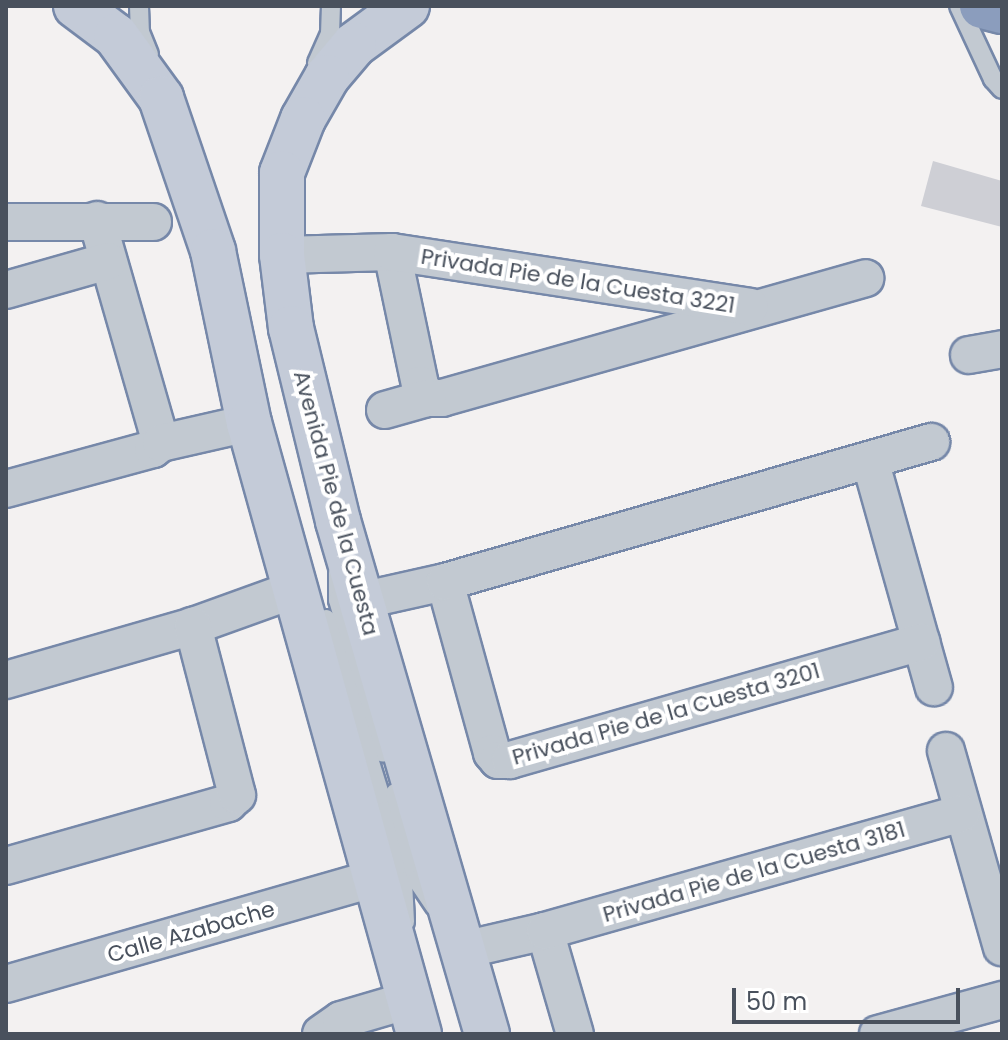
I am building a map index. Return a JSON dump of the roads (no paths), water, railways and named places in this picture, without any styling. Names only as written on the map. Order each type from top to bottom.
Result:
[{"type":"highway","points":[[982,6],[1002,11]]},
{"type":"main road","points":[[76,6],[122,16],[161,98],[213,251],[249,423],[414,1017]]},
{"type":"main road","name":"Avenida Pie de la Cuesta","points":[[407,6],[355,26],[311,105],[282,173],[282,255],[291,328],[338,521],[487,1034]]},
{"type":"street","points":[[97,220],[161,443]]},
{"type":"street","points":[[6,222],[153,222]]},
{"type":"street","name":"Privada Pie de la Cuesta 3221","points":[[282,255],[392,252],[763,310]]},
{"type":"street","name":"Privada Pie de la Cuesta 3221","points":[[392,252],[420,385],[427,398]]},
{"type":"street","points":[[6,290],[108,261]]},
{"type":"street","name":"Privada Pie de la Cuesta 3221","points":[[385,410],[427,398],[442,398],[763,310],[865,278]]},
{"type":"street","points":[[6,489],[153,449],[161,443],[249,423]]},
{"type":"street","points":[[360,601],[445,582],[931,442]]},
{"type":"street","points":[[870,460],[934,687]]},
{"type":"street","name":"Privada Pie de la Cuesta 3201","points":[[445,582],[492,753],[498,760],[510,760],[921,642]]},
{"type":"street","points":[[6,680],[193,626],[296,589]]},
{"type":"street","points":[[6,866],[228,803],[237,795],[193,626]]},
{"type":"street","points":[[946,751],[1002,947]]},
{"type":"street","name":"Privada Pie de la Cuesta 3181","points":[[463,950],[545,931],[962,813]]},
{"type":"street","name":"Calle Azabache","points":[[6,984],[376,878]]},
{"type":"street","points":[[545,931],[575,1034]]},
{"type":"street","points":[[878,1034],[1002,1000]]},
{"type":"street","points":[[321,1034],[341,1020],[414,1017]]},
{"type":"lane","points":[[282,173],[282,137],[287,115],[322,56],[330,34],[331,6]]},
{"type":"lane","points":[[959,6],[993,79],[1002,89]]},
{"type":"lane","points":[[338,521],[338,600],[417,880],[463,950]]},
{"type":"lane","points":[[284,548],[321,605],[385,811],[403,881],[414,1017]]}]
